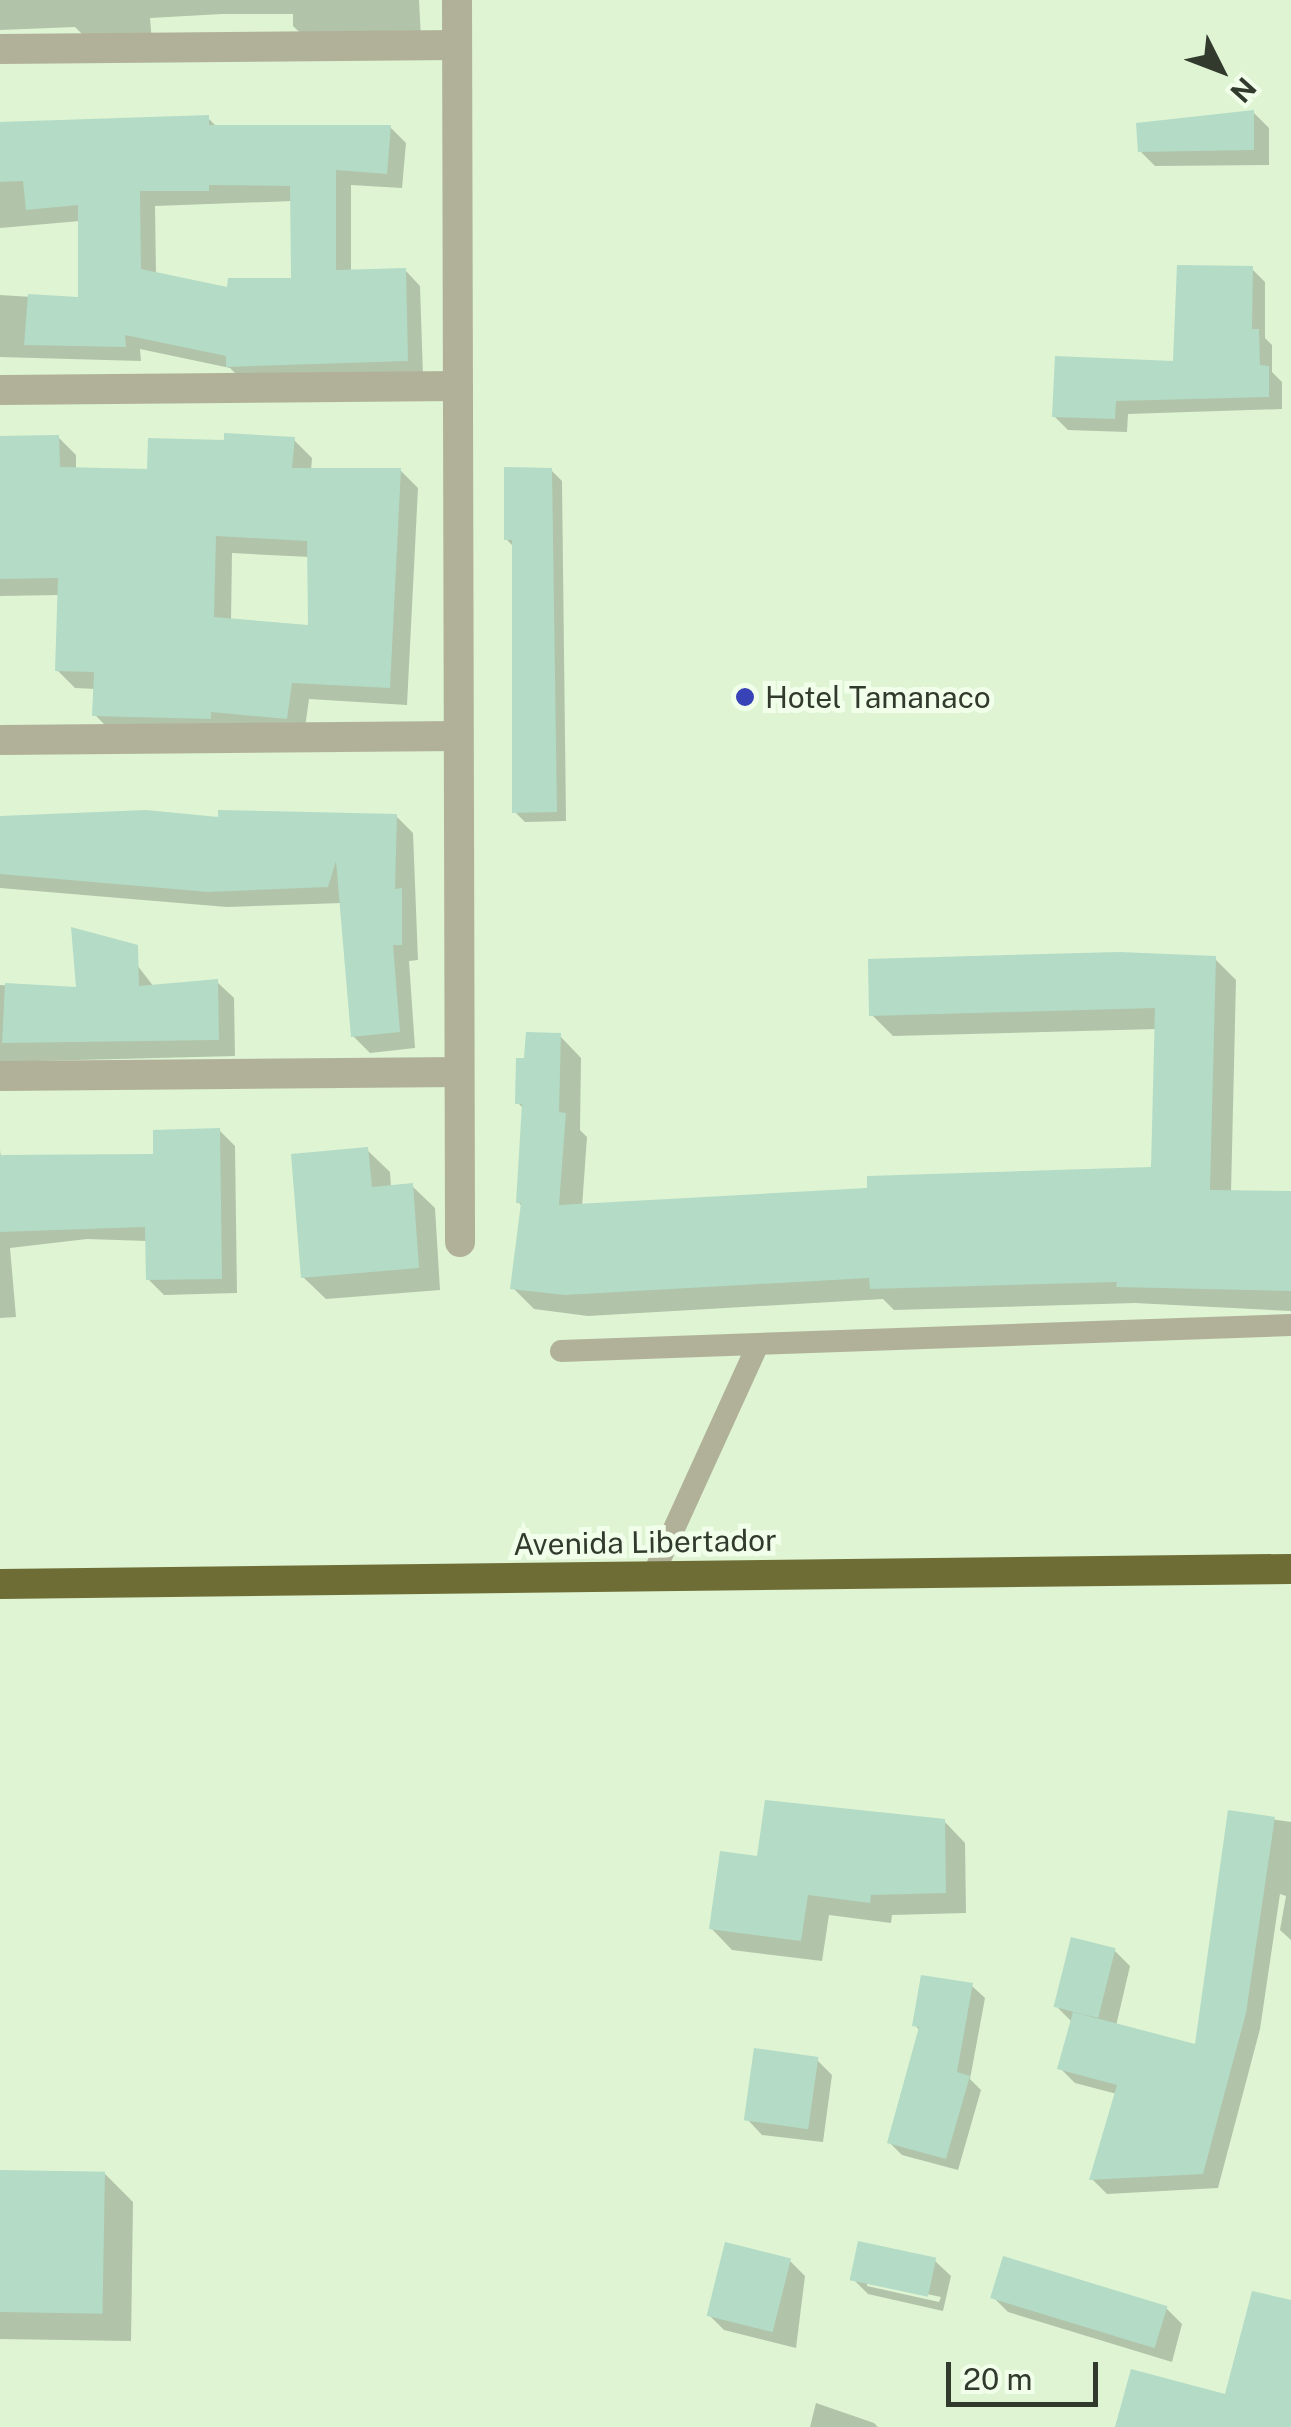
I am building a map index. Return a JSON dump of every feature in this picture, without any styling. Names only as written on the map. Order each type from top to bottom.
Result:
[{"type":"highway","name":"Avenida Libertador","points":[[0,1584],[1291,1569]]},
{"type":"street","points":[[456,0],[460,1242]]},
{"type":"street","points":[[0,49],[457,45]]},
{"type":"street","points":[[0,390],[458,386]]},
{"type":"street","points":[[0,740],[458,736]]},
{"type":"street","points":[[0,1076],[459,1072]]},
{"type":"lane","points":[[561,1351],[1291,1325]]},
{"type":"lane","points":[[652,1577],[758,1344]]},
{"type":"building","points":[[1254,110],[1254,150],[1138,152],[1136,123]]},
{"type":"building","points":[[209,115],[209,125],[391,125],[387,174],[336,170],[336,270],[406,268],[408,361],[226,367],[226,356],[125,335],[126,347],[24,345],[28,294],[78,297],[78,205],[26,210],[23,181],[0,182],[0,122]],"holes":[[[209,185],[290,186],[291,278],[228,278],[227,287],[141,269],[140,191],[209,191]]]},
{"type":"building","points":[[1177,265],[1253,266],[1252,329],[1259,329],[1260,365],[1269,366],[1269,397],[1116,401],[1115,419],[1052,417],[1055,356],[1173,361]]},
{"type":"building","points":[[224,433],[295,437],[292,468],[401,468],[390,688],[292,683],[287,719],[211,712],[211,719],[92,716],[94,672],[55,671],[58,578],[0,579],[0,436],[59,435],[60,467],[147,469],[148,438],[224,440]],"holes":[[[216,536],[307,541],[308,625],[214,617]]]},
{"type":"building","points":[[504,467],[552,468],[557,812],[512,813],[512,540],[504,540]]},
{"type":"building","points":[[146,810],[218,817],[218,810],[397,814],[395,889],[402,888],[402,945],[393,945],[400,1032],[351,1037],[336,861],[328,887],[208,892],[0,874],[0,816]]},
{"type":"building","points":[[71,927],[138,945],[139,986],[218,979],[219,1040],[2,1043],[5,983],[76,987]]},
{"type":"building","points":[[1119,952],[1216,956],[1210,1190],[1291,1191],[1291,1291],[1116,1287],[1117,1282],[870,1289],[869,1278],[565,1295],[510,1289],[521,1203],[516,1203],[522,1104],[515,1104],[516,1058],[524,1058],[526,1032],[561,1033],[559,1112],[566,1113],[559,1205],[867,1188],[867,1176],[1151,1167],[1155,1008],[869,1016],[868,959]]},
{"type":"building","points":[[220,1128],[222,1279],[146,1280],[145,1227],[0,1232],[0,1155],[153,1154],[153,1130]]},
{"type":"building","points":[[368,1147],[372,1187],[413,1183],[419,1268],[301,1278],[291,1154]]},
{"type":"building","points":[[765,1800],[945,1819],[946,1893],[871,1895],[870,1903],[808,1895],[801,1941],[709,1929],[720,1851],[757,1856]]},
{"type":"building","points":[[1228,1810],[1275,1817],[1246,2013],[1203,2174],[1089,2180],[1117,2085],[1057,2069],[1073,2012],[1195,2044]]},
{"type":"building","points":[[1071,1937],[1116,1948],[1098,2018],[1054,2007]]},
{"type":"building","points":[[921,1975],[973,1983],[957,2072],[970,2076],[946,2159],[887,2143],[919,2027],[912,2026]]},
{"type":"building","points":[[754,2048],[818,2057],[808,2129],[744,2120]]},
{"type":"building","points":[[0,2170],[105,2172],[103,2314],[0,2312]]},
{"type":"building","points":[[858,2241],[936,2258],[928,2297],[850,2280]]},
{"type":"building","points":[[725,2242],[791,2258],[773,2332],[707,2316]]},
{"type":"building","points":[[1003,2256],[1167,2306],[1155,2348],[990,2298]]},
{"type":"building","points":[[1252,2291],[1291,2300],[1291,2427],[1115,2427],[1131,2369],[1225,2394]]},
{"type":"place","name":"Hotel Tamanaco","points":[[745,697]]}]
